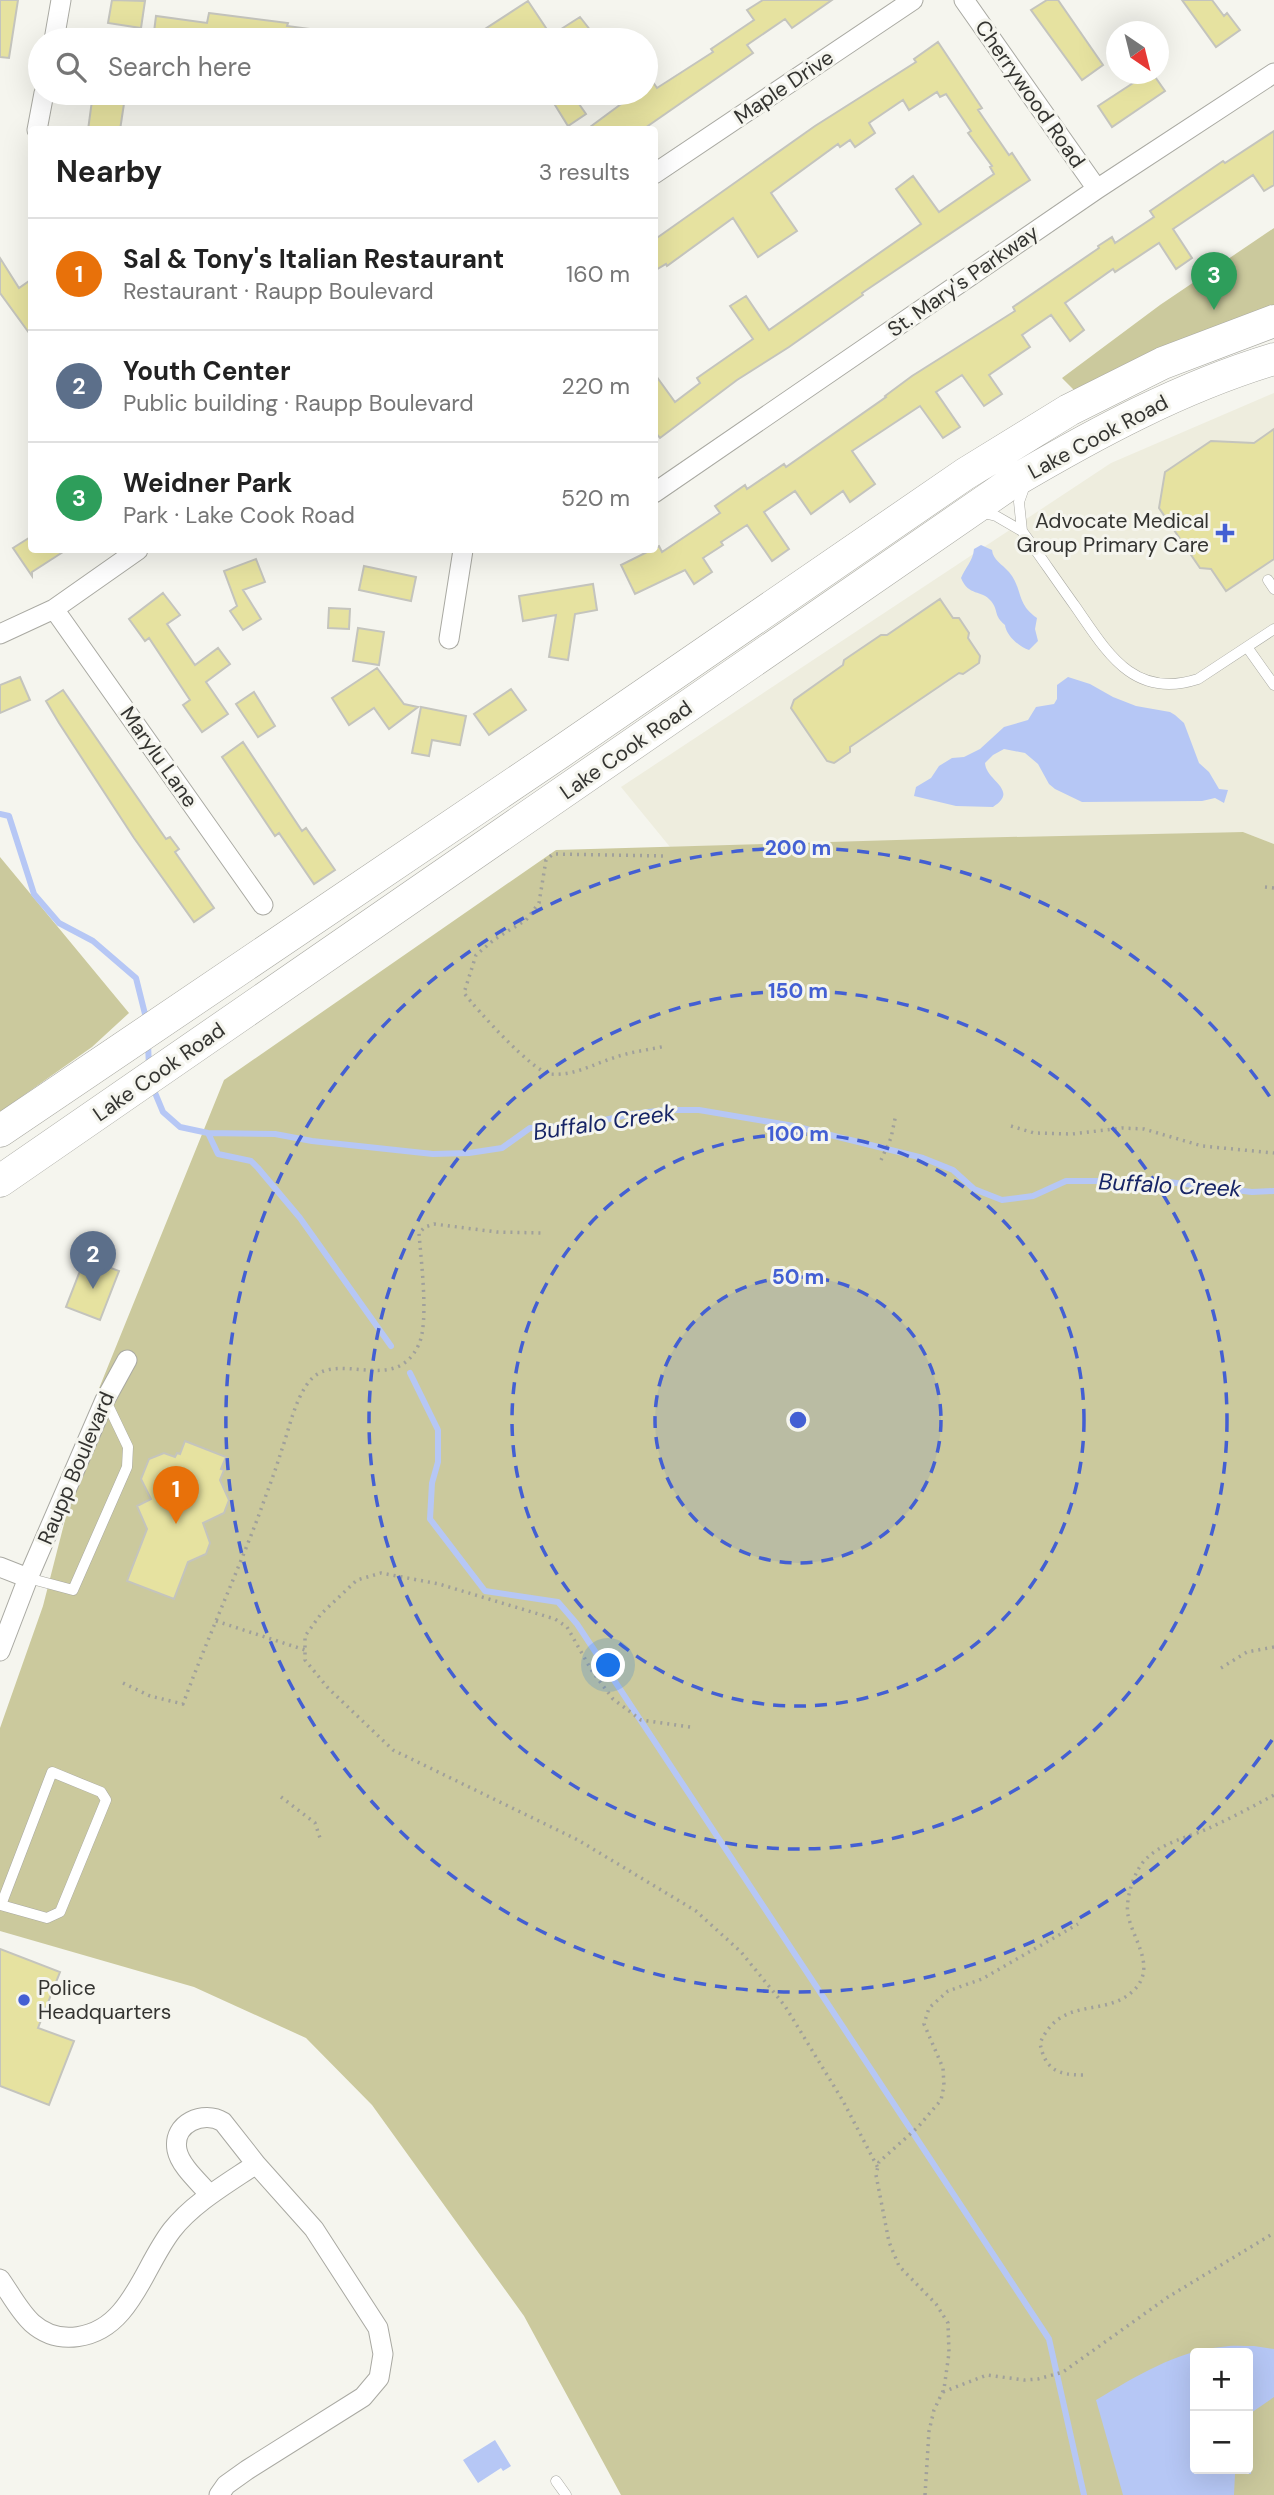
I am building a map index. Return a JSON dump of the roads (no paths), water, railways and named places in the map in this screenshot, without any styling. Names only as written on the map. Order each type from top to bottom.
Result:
[{"type":"main road","name":"Lake Cook Road","points":[[0,1131],[965,474],[1069,410],[1163,363],[1274,321]]},
{"type":"main road","name":"Lake Cook Road","points":[[0,1181],[1029,473],[1085,440],[1185,392],[1274,359]]},
{"type":"street","points":[[56,28],[61,0]]},
{"type":"street","name":"Maple Drive","points":[[658,171],[913,0]]},
{"type":"street","name":"Cherrywood Road","points":[[964,0],[1097,189]]},
{"type":"street","name":"St. Mary's Parkway","points":[[658,490],[1097,189],[1274,73]]},
{"type":"street","points":[[38,126],[42,105]]},
{"type":"street","points":[[0,634],[54,610],[134,553]]},
{"type":"street","points":[[449,639],[463,553]]},
{"type":"street","name":"Marylu Lane","points":[[54,610],[263,905]]},
{"type":"street","name":"Raupp Boulevard","points":[[0,1651],[105,1400],[127,1360]]},
{"type":"street","points":[[0,1567],[29,1578]]},
{"type":"street","points":[[210,2195],[177,2150],[179,2136],[188,2123],[204,2116],[223,2122],[314,2230],[378,2328],[383,2354],[379,2378],[363,2397],[247,2470],[219,2495]]},
{"type":"street","points":[[0,2279],[29,2320],[45,2333],[62,2338],[83,2337],[101,2331],[121,2313],[152,2259],[174,2228],[210,2195],[256,2164]]},
{"type":"lane","points":[[1022,531],[1019,502],[1029,473]]},
{"type":"lane","points":[[969,512],[996,516],[1022,531],[1108,654],[1135,676],[1149,682],[1166,685],[1185,683],[1215,670],[1274,629]]},
{"type":"lane","points":[[1247,647],[1274,685]]},
{"type":"lane","points":[[29,1578],[73,1590],[127,1467],[128,1447],[105,1400]]},
{"type":"lane","points":[[52,1772],[101,1792],[106,1800],[60,1912],[47,1918],[0,1905],[52,1772]]},
{"type":"lane","points":[[556,2481],[566,2495]]},
{"type":"water","points":[[981,545],[992,550],[996,559],[1009,572],[1026,607],[1037,618],[1035,629],[1038,641],[1029,650],[1010,637],[991,601],[968,588],[961,578],[971,561],[974,549]]},
{"type":"water","points":[[1068,677],[1090,684],[1136,706],[1175,715],[1184,723],[1199,763],[1209,772],[1219,789],[1228,790],[1224,803],[1215,798],[1202,801],[1082,802],[1049,784],[1038,764],[1025,753],[1004,749],[985,763],[990,775],[1003,790],[1000,801],[993,807],[956,806],[914,796],[916,787],[931,778],[939,766],[952,758],[964,757],[980,749],[1004,727],[1028,720],[1036,707],[1054,704],[1057,699],[1057,685]]},
{"type":"water","points":[[1225,2346],[1274,2349],[1274,2397],[1253,2412],[1253,2348],[1211,2348]]},
{"type":"water","points":[[1188,2354],[1190,2474],[1235,2474],[1234,2495],[1123,2495],[1096,2400],[1156,2366]]},
{"type":"water","points":[[495,2440],[511,2466],[503,2471],[501,2468],[478,2483],[463,2460]]},
{"type":"waterway","name":"Buffalo Creek","points":[[0,814],[9,816],[34,894],[59,923],[93,941],[136,978],[147,1022]]},
{"type":"waterway","name":"Buffalo Creek","points":[[148,1043],[149,1068]]},
{"type":"waterway","name":"Buffalo Creek","points":[[153,1088],[163,1112],[180,1127],[208,1133],[275,1134],[312,1141],[433,1154],[469,1153],[502,1148],[530,1128],[582,1125],[666,1110],[699,1110],[794,1126],[923,1158],[953,1170],[974,1189],[1002,1200],[1033,1196],[1066,1181],[1160,1181],[1252,1192],[1274,1191]]},
{"type":"waterway","points":[[208,1133],[218,1154],[251,1161],[258,1168],[300,1218],[391,1346]]},
{"type":"waterway","points":[[410,1373],[438,1430],[438,1462],[432,1483],[430,1519],[485,1591],[558,1602],[577,1624],[1049,2339],[1084,2495]]},
{"type":"place","name":"Weidner Park","points":[[1214,310]]},
{"type":"place","name":"Advocate Medical Group Primary Care","points":[[1225,533]]},
{"type":"place","name":"Youth Center","points":[[93,1289]]},
{"type":"place","name":"Sal & Tony's Italian Restaurant","points":[[176,1524]]},
{"type":"place","name":"Police Headquarters","points":[[24,2000]]}]
